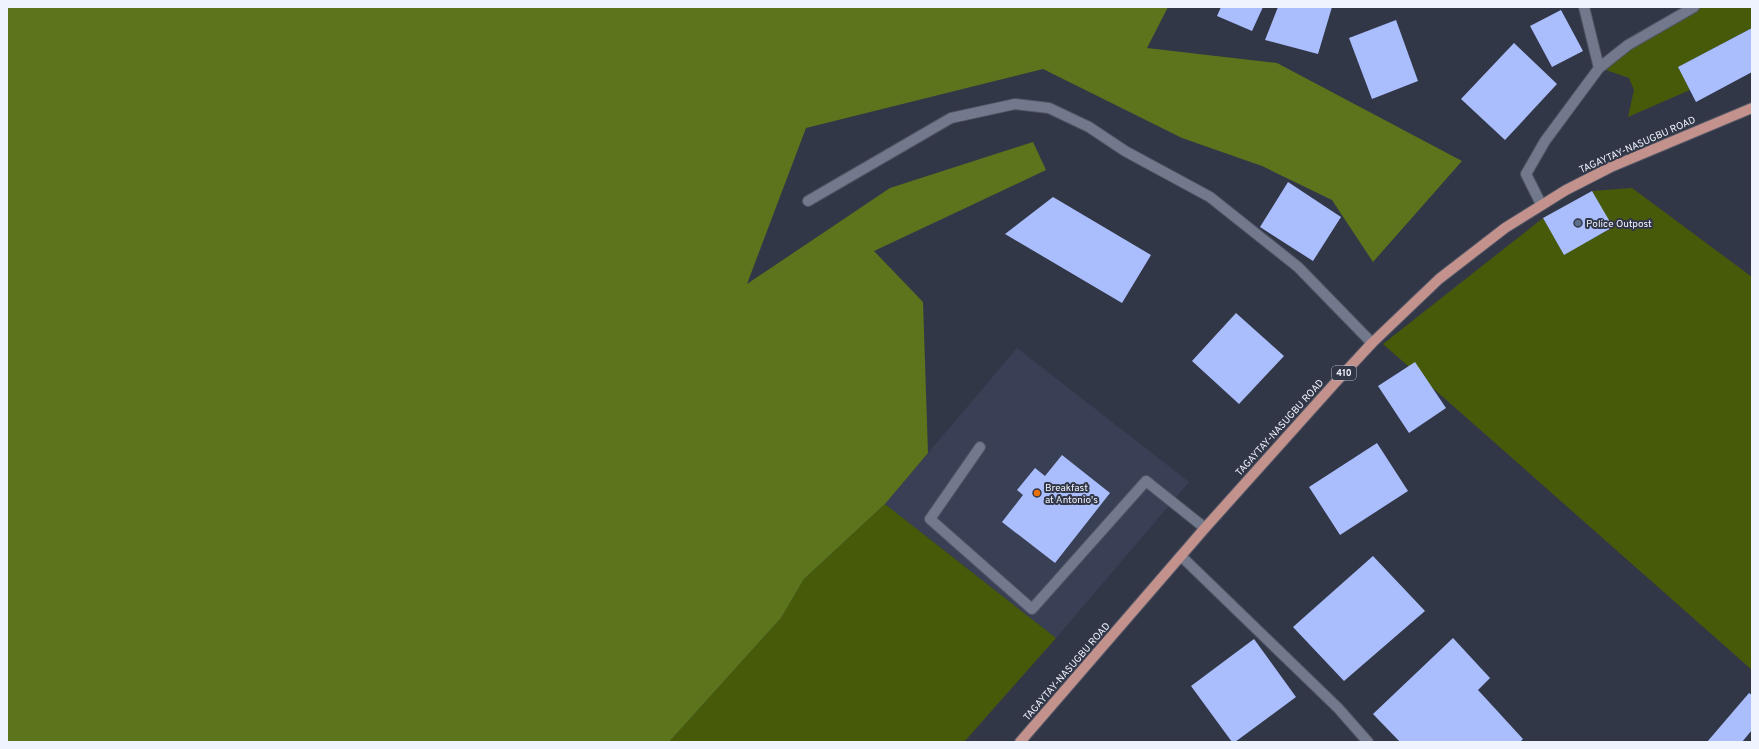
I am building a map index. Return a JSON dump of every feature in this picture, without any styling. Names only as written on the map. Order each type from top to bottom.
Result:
[{"type":"main road","name":"TAGAYTAY-NASUGBU ROAD","points":[[1020,742],[1205,528],[1372,343],[1439,279],[1505,228],[1541,204],[1611,167],[1752,108]]},
{"type":"street","points":[[1584,7],[1599,68]]},
{"type":"street","points":[[1541,204],[1526,174],[1545,141],[1599,68],[1628,45],[1677,11],[1694,7]]},
{"type":"street","points":[[808,201],[951,118],[1015,104],[1049,108],[1089,127],[1125,151],[1210,197],[1298,267],[1372,343]]},
{"type":"street","points":[[980,446],[930,519],[1032,609],[1146,481],[1205,528]]},
{"type":"street","points":[[1181,556],[1338,708],[1368,742]]},
{"type":"shaded area","name":"Breakfast at Antonio's","points":[[1017,348],[1189,482],[1056,638],[885,504]]},
{"type":"green space","points":[[7,7],[1168,7],[1147,48],[1277,63],[1462,161],[1373,262],[1332,200],[1262,166],[1182,138],[1043,69],[806,128],[747,284],[890,188],[1033,142],[1046,170],[874,251],[923,302],[928,453],[885,504],[804,579],[781,618],[669,742],[7,742]]},
{"type":"green space","points":[[1700,7],[1752,7],[1752,28],[1678,67],[1690,90],[1628,117],[1634,90],[1629,78],[1606,70],[1651,33]]},
{"type":"green space","points":[[1632,188],[1752,277],[1752,670],[1383,344],[1543,218],[1564,254],[1612,228],[1592,191]]},
{"type":"green space","points":[[885,504],[1056,638],[964,742],[669,742],[781,618],[804,579]]},
{"type":"building","points":[[1221,7],[1263,7],[1252,31],[1217,16]]},
{"type":"building","points":[[1278,7],[1332,7],[1318,54],[1265,40]]},
{"type":"building","points":[[1561,10],[1583,51],[1552,67],[1530,26]]},
{"type":"building","points":[[1396,20],[1418,81],[1372,99],[1349,38]]},
{"type":"building","points":[[1752,28],[1752,72],[1696,102],[1678,67]]},
{"type":"building","points":[[1514,43],[1557,84],[1505,140],[1461,99]]},
{"type":"building","points":[[1288,182],[1341,217],[1313,261],[1260,227]]},
{"type":"building","name":"Police Outpost","points":[[1592,191],[1613,227],[1564,255],[1543,218]]},
{"type":"building","points":[[1053,197],[1151,255],[1122,303],[1005,234]]},
{"type":"building","points":[[1236,313],[1284,356],[1239,404],[1192,361]]},
{"type":"building","points":[[1415,362],[1446,408],[1409,433],[1378,386]]},
{"type":"building","points":[[1377,443],[1408,491],[1340,535],[1309,487]]},
{"type":"building","points":[[1062,455],[1110,493],[1055,563],[1002,522],[1023,495],[1017,490],[1035,468],[1045,476]]},
{"type":"building","points":[[1373,556],[1425,611],[1344,681],[1293,627]]},
{"type":"building","points":[[1453,638],[1490,678],[1478,690],[1523,739],[1520,742],[1400,742],[1373,714]]},
{"type":"building","points":[[1254,639],[1296,697],[1235,742],[1232,742],[1191,686]]},
{"type":"building","points":[[1749,693],[1752,695],[1752,730],[1742,742],[1707,742]]},
{"type":"place","name":"Police Outpost","points":[[1578,223]]},
{"type":"place","name":"Breakfast at Antonio's","points":[[1037,493]]}]
